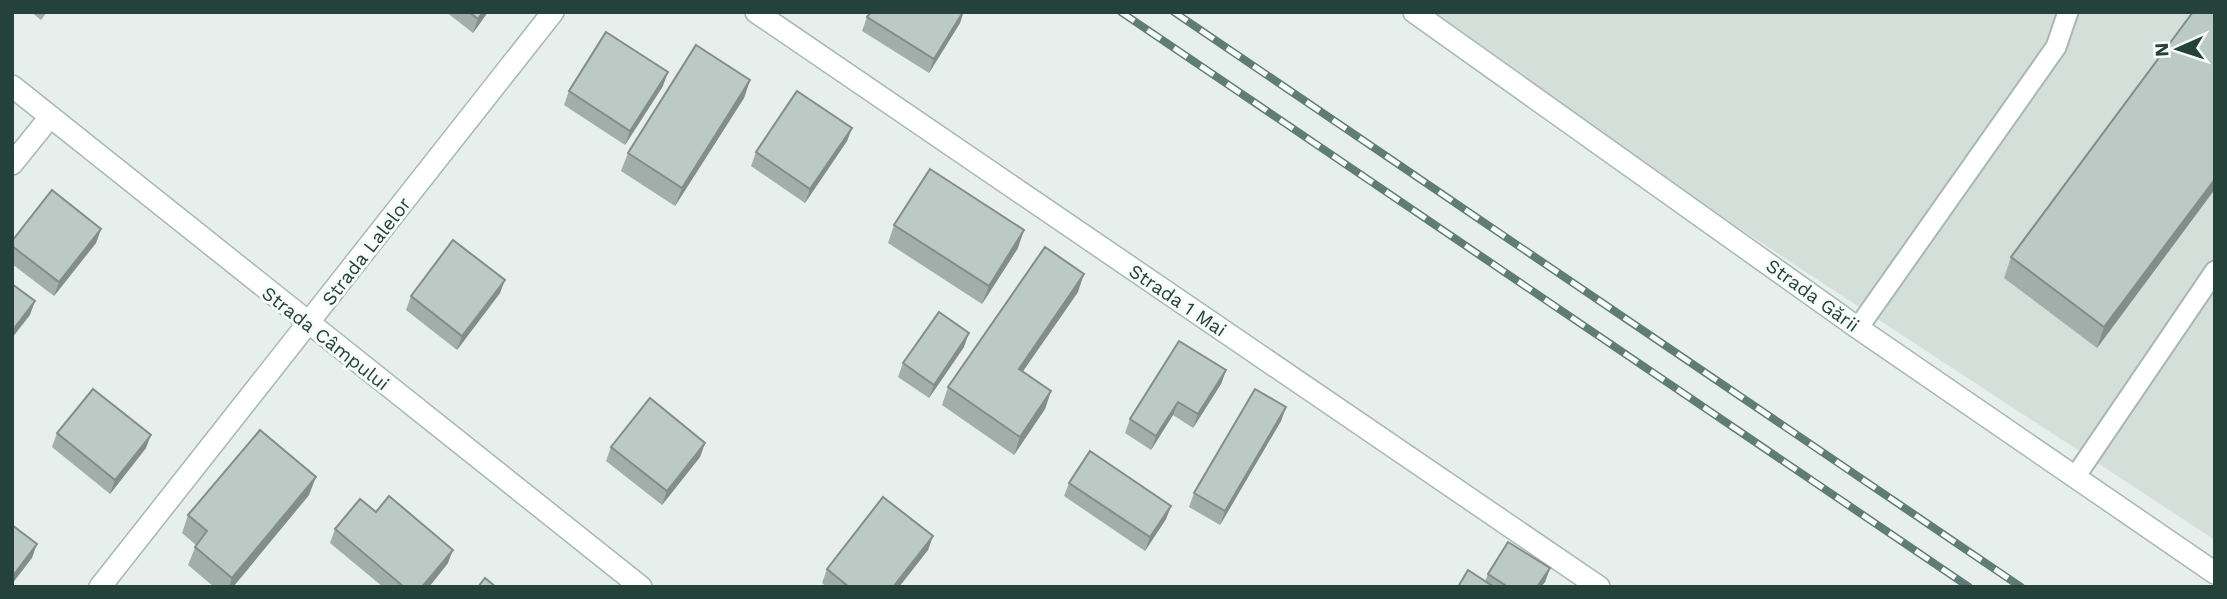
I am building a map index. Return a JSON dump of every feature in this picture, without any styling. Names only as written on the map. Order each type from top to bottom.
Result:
[{"type":"street","name":"Strada Lalelor","points":[[100,587],[553,12]]},
{"type":"street","name":"Strada 1 Mai","points":[[756,12],[1599,587]]},
{"type":"street","name":"Strada Gării","points":[[1414,12],[1858,328],[2215,573]]},
{"type":"street","name":"Strada Câmpului","points":[[12,86],[641,587]]},
{"type":"street","points":[[12,164],[50,117]]},
{"type":"lane","points":[[1858,328],[2056,47],[2068,12]]},
{"type":"lane","points":[[2075,477],[2215,271]]},
{"type":"shaded area","points":[[1409,12],[2215,12],[2215,540]]},
{"type":"building","points":[[469,12],[483,12],[478,19]]},
{"type":"building","points":[[871,12],[963,12],[934,59],[867,17]]},
{"type":"building","points":[[2193,12],[2215,12],[2215,179],[2104,327],[2011,257]]},
{"type":"building","points":[[606,32],[668,72],[630,131],[569,91]]},
{"type":"building","points":[[696,45],[750,80],[682,188],[628,153]]},
{"type":"building","points":[[797,91],[852,128],[810,189],[756,152]]},
{"type":"building","points":[[930,169],[1024,230],[989,286],[894,225]]},
{"type":"building","points":[[52,190],[101,229],[59,282],[12,246],[12,241]]},
{"type":"building","points":[[453,240],[505,280],[462,336],[411,296]]},
{"type":"building","points":[[1045,247],[1084,274],[1019,369],[1051,391],[1020,437],[948,387]]},
{"type":"building","points":[[12,284],[35,301],[12,331]]},
{"type":"building","points":[[939,312],[969,333],[934,385],[903,363]]},
{"type":"building","points":[[1179,341],[1226,370],[1198,414],[1178,402],[1156,436],[1130,419]]},
{"type":"building","points":[[93,389],[151,435],[115,480],[57,433]]},
{"type":"building","points":[[1255,389],[1286,407],[1225,511],[1194,493]]},
{"type":"building","points":[[650,398],[705,443],[667,491],[611,447]]},
{"type":"building","points":[[260,430],[316,477],[232,578],[195,547],[207,531],[188,515]]},
{"type":"building","points":[[1090,451],[1171,506],[1150,537],[1069,483]]},
{"type":"building","points":[[389,496],[453,550],[422,587],[404,587],[335,529],[360,499],[376,512]]},
{"type":"building","points":[[883,497],[933,536],[893,587],[849,587],[827,569]]},
{"type":"building","points":[[12,525],[37,544],[12,577]]},
{"type":"building","points":[[1508,542],[1550,568],[1537,587],[1508,587],[1488,574]]},
{"type":"building","points":[[1468,570],[1494,587],[1458,587]]},
{"type":"building","points":[[485,578],[496,587],[478,587]]},
{"type":"railway","points":[[1121,12],[1969,587]]},
{"type":"railway","points":[[1174,12],[2021,587]]}]
